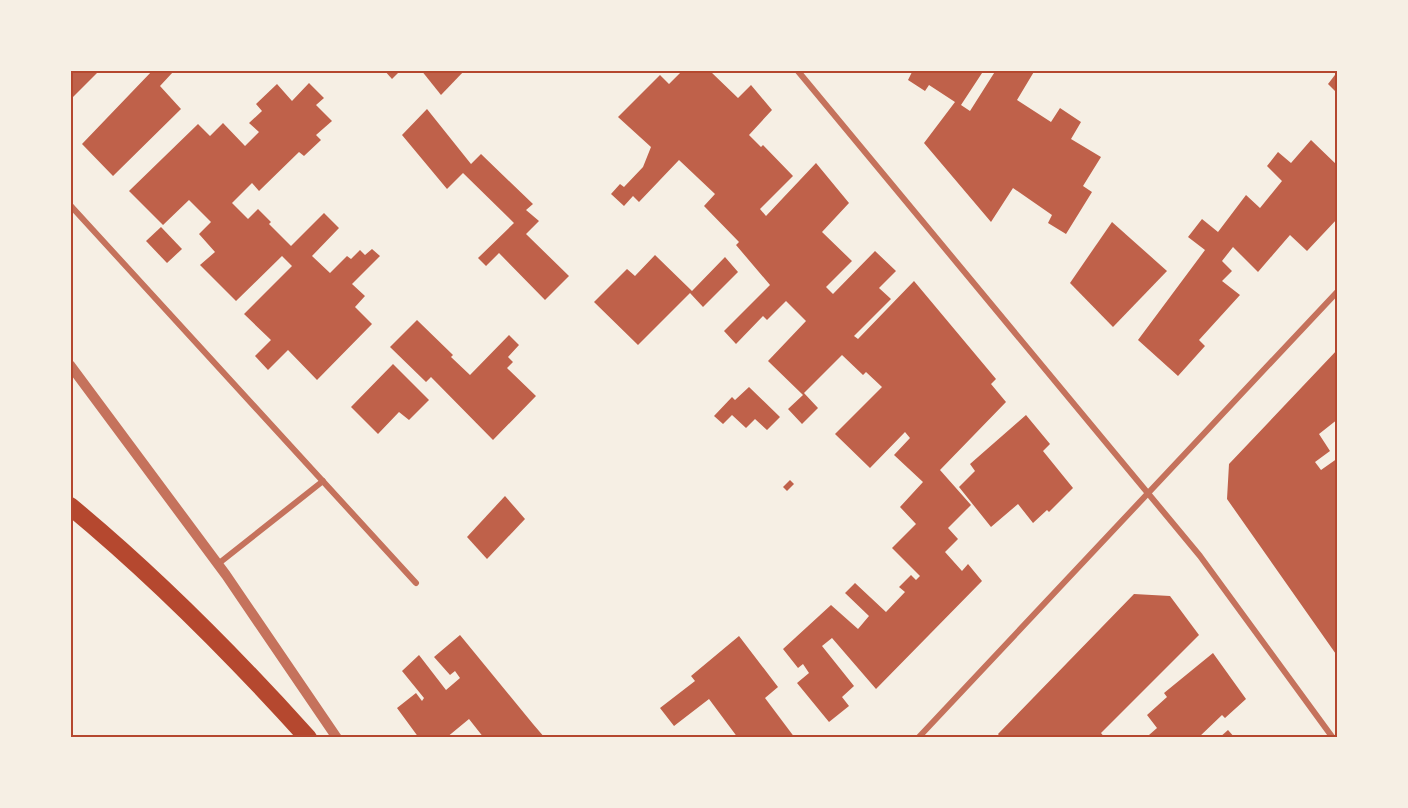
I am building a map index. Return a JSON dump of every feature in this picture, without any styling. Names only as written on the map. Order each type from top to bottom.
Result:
[{"type":"highway","points":[[70,506],[157,582],[213,635],[308,738]]},
{"type":"street","points":[[797,70],[1200,555],[1333,738]]},
{"type":"street","points":[[70,205],[416,583]]},
{"type":"street","points":[[918,738],[1338,291]]},
{"type":"street","points":[[70,365],[218,564],[337,738]]},
{"type":"street","points":[[218,564],[323,481]]},
{"type":"building","points":[[70,70],[96,70],[98,72],[70,100]]},
{"type":"building","points":[[153,70],[173,72],[160,86],[181,109],[113,176],[82,144]]},
{"type":"building","points":[[384,70],[401,70],[392,79]]},
{"type":"building","points":[[421,70],[465,70],[441,95]]},
{"type":"building","points":[[683,70],[712,70],[711,72],[738,98],[751,85],[772,110],[749,135],[761,147],[763,145],[793,176],[760,209],[766,216],[816,163],[849,203],[822,232],[852,261],[826,287],[833,294],[875,251],[896,271],[879,288],[891,299],[854,336],[858,339],[914,281],[996,379],[991,384],[1006,402],[940,470],[971,505],[948,528],[958,539],[945,552],[962,571],[968,564],[982,581],[876,689],[832,638],[822,646],[854,686],[842,697],[849,706],[829,722],[797,683],[809,673],[803,664],[798,668],[783,649],[831,605],[858,629],[869,616],[845,593],[855,583],[886,612],[905,592],[899,587],[911,575],[916,580],[920,576],[892,548],[916,524],[900,507],[923,482],[894,455],[910,438],[905,432],[870,468],[835,434],[882,387],[866,372],[863,375],[842,355],[804,393],[818,408],[802,424],[788,409],[803,395],[768,361],[806,321],[786,301],[767,320],[763,316],[736,344],[724,331],[770,285],[736,245],[739,242],[704,206],[715,194],[679,160],[639,202],[633,196],[624,206],[611,194],[620,184],[624,187],[643,167],[651,147],[618,117],[660,75],[669,84]]},
{"type":"building","points":[[913,70],[984,70],[961,105],[970,111],[996,70],[1035,70],[1017,100],[1051,122],[1060,108],[1081,122],[1071,139],[1101,157],[1083,186],[1092,192],[1066,234],[1048,223],[1052,215],[1013,188],[991,222],[924,143],[955,102],[929,85],[925,91],[908,80]]},
{"type":"building","points":[[1338,71],[1338,94],[1328,84]]},
{"type":"building","points":[[309,83],[324,98],[316,105],[332,121],[316,135],[321,140],[304,156],[299,152],[259,191],[252,183],[232,203],[248,219],[258,209],[291,246],[324,213],[339,228],[312,256],[330,273],[347,256],[351,259],[360,250],[365,255],[372,249],[380,256],[352,284],[365,296],[355,307],[372,324],[317,380],[288,350],[268,370],[255,356],[271,340],[244,314],[292,266],[282,256],[236,301],[200,265],[215,252],[199,234],[211,222],[189,200],[163,225],[129,191],[198,124],[210,136],[223,123],[245,146],[259,132],[249,123],[262,111],[256,104],[277,84],[292,101]]},
{"type":"building","points":[[427,109],[471,164],[481,154],[533,204],[526,210],[539,221],[526,234],[569,276],[545,300],[499,253],[486,266],[478,258],[514,223],[463,173],[447,189],[402,135]]},
{"type":"building","points":[[1311,140],[1338,166],[1338,218],[1307,251],[1290,235],[1258,272],[1233,247],[1222,261],[1232,271],[1222,281],[1240,295],[1199,340],[1205,346],[1178,376],[1138,340],[1205,250],[1188,237],[1202,219],[1218,232],[1246,195],[1260,208],[1282,181],[1267,166],[1278,152],[1291,163]]},
{"type":"building","points":[[1112,222],[1167,271],[1113,327],[1070,283]]},
{"type":"building","points":[[161,227],[182,249],[167,263],[146,241]]},
{"type":"building","points":[[655,255],[692,291],[725,257],[738,272],[703,307],[690,293],[638,345],[594,302],[627,269],[635,276]]},
{"type":"building","points":[[417,320],[470,375],[509,335],[519,345],[508,357],[513,362],[507,368],[536,396],[493,440],[431,377],[426,382],[390,347]]},
{"type":"building","points":[[1338,349],[1338,419],[1319,434],[1330,451],[1315,462],[1321,470],[1338,458],[1338,657],[1227,499],[1229,464]]},
{"type":"building","points":[[393,364],[429,400],[409,420],[399,412],[378,434],[351,407]]},
{"type":"building","points":[[749,387],[780,417],[767,430],[755,419],[746,428],[732,415],[723,424],[714,416],[732,397],[735,400]]},
{"type":"building","points":[[1026,415],[1050,444],[1043,451],[1073,488],[1049,512],[1047,510],[1033,523],[1018,504],[991,527],[959,487],[975,471],[970,464]]},
{"type":"building","points":[[790,480],[794,484],[787,491],[783,487]]},
{"type":"building","points":[[505,496],[525,519],[487,559],[467,537]]},
{"type":"building","points":[[1134,594],[1170,596],[1199,635],[1101,733],[1105,738],[1001,738],[998,734]]},
{"type":"building","points":[[460,635],[545,738],[484,738],[469,719],[446,738],[419,738],[397,708],[416,693],[422,701],[424,698],[402,671],[419,655],[446,690],[460,678],[455,671],[450,675],[434,657]]},
{"type":"building","points":[[739,636],[778,687],[765,698],[795,738],[738,738],[709,699],[674,726],[660,708],[695,681],[691,676]]},
{"type":"building","points":[[1213,653],[1246,699],[1225,718],[1222,715],[1198,738],[1151,738],[1149,735],[1157,728],[1147,715],[1167,697],[1164,693]]},
{"type":"building","points":[[1228,730],[1235,738],[1219,738]]}]
